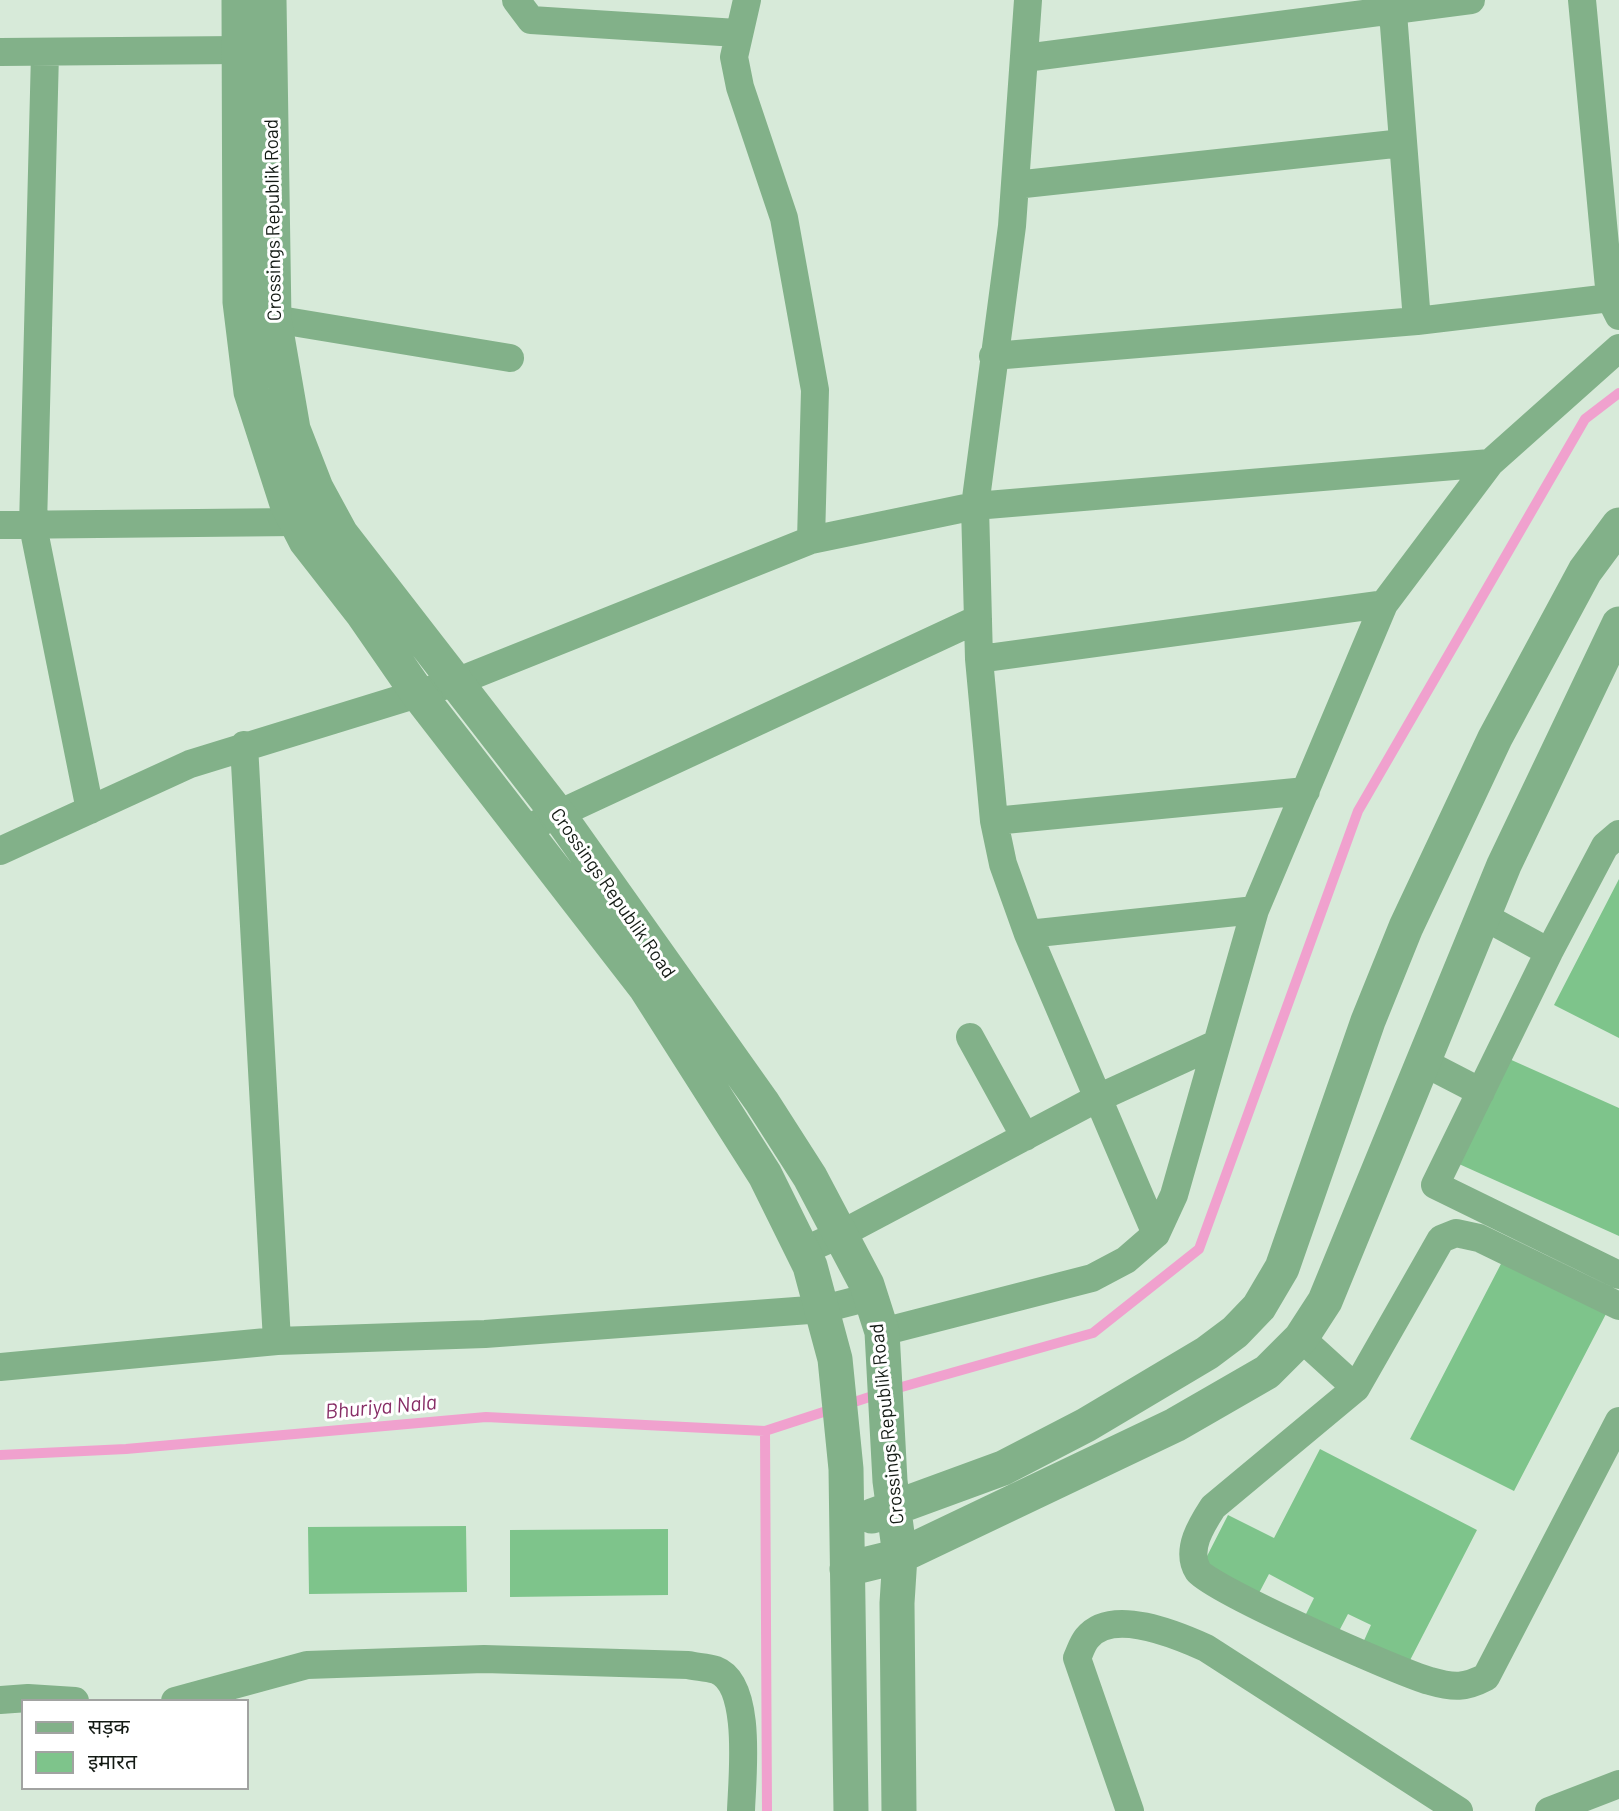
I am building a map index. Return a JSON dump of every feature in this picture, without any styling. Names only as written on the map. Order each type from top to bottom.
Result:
[{"type":"street","points":[[239,0],[240,302],[251,392],[269,456],[296,522],[306,541],[363,614],[419,695],[646,988],[765,1175],[803,1251],[823,1309],[835,1359],[846,1469],[851,1811]]},
{"type":"street","name":"Crossings Republik Road","points":[[269,0],[274,319],[293,429],[316,488],[341,534],[558,814],[762,1102],[810,1177],[841,1234],[870,1297],[882,1344],[890,1469],[900,1556],[897,1603],[899,1811]]},
{"type":"street","points":[[516,0],[531,20],[737,33]]},
{"type":"street","points":[[747,0],[737,33],[734,57],[740,87],[784,218],[815,390],[811,540]]},
{"type":"street","points":[[1028,0],[1015,185],[975,506],[979,659],[994,821],[1003,864],[1028,934],[1096,1099],[1156,1234]]},
{"type":"street","points":[[1025,58],[1392,5],[1471,0]]},
{"type":"street","points":[[993,356],[1615,307],[1582,0]]},
{"type":"street","points":[[1392,5],[1417,321]]},
{"type":"street","points":[[0,52],[239,50]]},
{"type":"street","points":[[45,53],[33,526],[90,810]]},
{"type":"street","points":[[1015,185],[1403,143]]},
{"type":"street","points":[[274,319],[510,358]]},
{"type":"street","points":[[882,1344],[1092,1278],[1126,1260],[1156,1234],[1174,1195],[1214,1045],[1255,910],[1384,604],[1490,463],[1619,348]]},
{"type":"street","points":[[0,851],[190,764],[244,745],[456,682],[811,540],[975,506],[1490,463]]},
{"type":"street","points":[[0,525],[296,522]]},
{"type":"street","points":[[846,1524],[1003,1468],[1086,1425],[1207,1353],[1235,1332],[1259,1307],[1282,1268],[1368,1021],[1406,928],[1495,737],[1585,571],[1619,525]]},
{"type":"street","points":[[979,659],[1384,604]]},
{"type":"street","points":[[524,830],[978,619]]},
{"type":"street","points":[[847,1569],[900,1556],[1175,1426],[1267,1372],[1301,1339],[1325,1301],[1504,865],[1618,627]]},
{"type":"street","points":[[244,745],[277,1341]]},
{"type":"street","points":[[994,821],[1306,791]]},
{"type":"street","points":[[1619,834],[1605,846],[1549,952],[1435,1185],[1619,1275]]},
{"type":"street","points":[[1028,934],[1255,910]]},
{"type":"street","points":[[1483,916],[1549,952]]},
{"type":"street","points":[[970,1037],[1025,1137]]},
{"type":"street","points":[[803,1251],[841,1234],[1096,1099],[1214,1045]]},
{"type":"street","points":[[1423,1062],[1480,1092]]},
{"type":"street","points":[[1619,1306],[1479,1238],[1456,1233],[1441,1239],[1356,1388],[1213,1507],[1199,1527],[1193,1551],[1198,1570],[1214,1585],[1304,1628],[1430,1681],[1467,1687],[1486,1677],[1619,1421]]},
{"type":"street","points":[[0,1367],[277,1341],[485,1334],[823,1309],[870,1297]]},
{"type":"street","points":[[1301,1339],[1356,1388]]},
{"type":"street","points":[[1130,1811],[1077,1658],[1087,1637],[1108,1625],[1154,1629],[1175,1634],[1206,1648],[1460,1811]]},
{"type":"street","points":[[182,1699],[307,1665],[484,1658],[688,1665],[718,1670],[733,1685],[743,1721],[741,1811]]},
{"type":"street","points":[[0,1700],[44,1699]]},
{"type":"street","points":[[1549,1811],[1619,1784]]},
{"type":"building","points":[[1619,879],[1619,1038],[1554,1005]]},
{"type":"building","points":[[1507,1058],[1619,1108],[1619,1236],[1459,1164]]},
{"type":"building","points":[[1503,1260],[1607,1312],[1514,1491],[1410,1439]]},
{"type":"building","points":[[1320,1449],[1477,1530],[1406,1668],[1362,1645],[1371,1625],[1348,1614],[1338,1633],[1305,1616],[1314,1598],[1269,1574],[1259,1593],[1203,1564],[1228,1515],[1274,1538]]},
{"type":"building","points":[[466,1526],[467,1592],[309,1594],[308,1527]]},
{"type":"building","points":[[668,1529],[668,1595],[510,1597],[510,1530]]},
{"type":"waterway","name":"Bhuriya Nala","points":[[0,1455],[126,1449],[486,1417],[765,1431],[891,1390],[1093,1333],[1199,1249],[1358,811],[1585,419],[1619,393]]},
{"type":"waterway","points":[[765,1431],[767,1811]]}]
